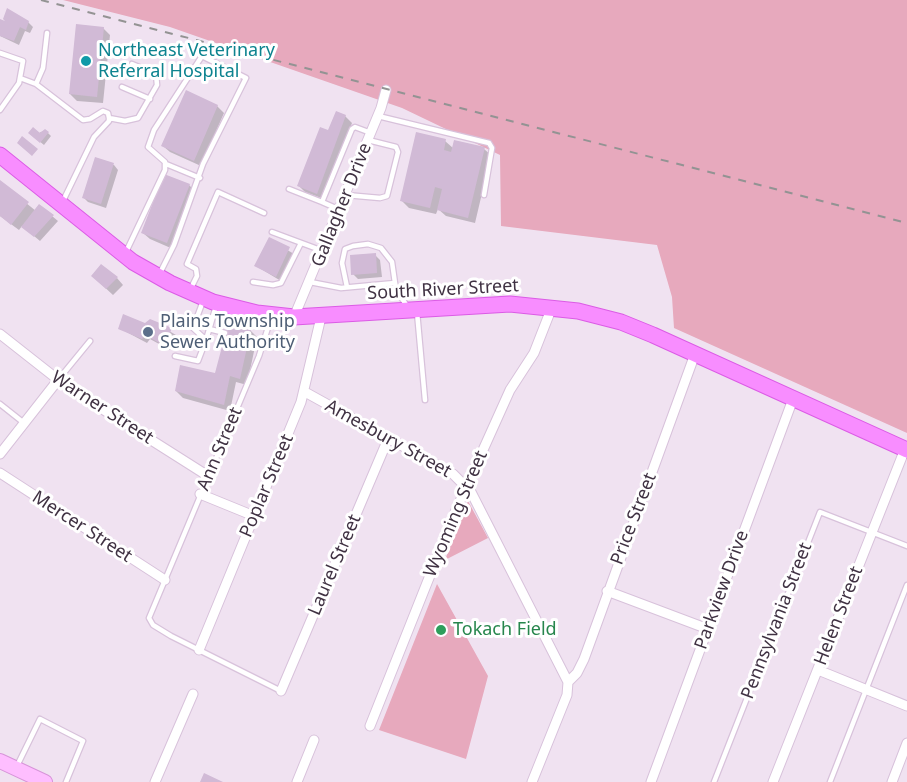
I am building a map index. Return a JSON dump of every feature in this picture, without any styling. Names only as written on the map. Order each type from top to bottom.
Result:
[{"type":"main road","name":"South River Street","points":[[0,155],[124,256],[158,278],[204,298],[271,316],[294,317],[510,303],[552,307],[621,322],[906,450]]},
{"type":"main road","points":[[0,761],[45,782]]},
{"type":"street","name":"Gallagher Drive","points":[[294,317],[370,136],[386,90]]},
{"type":"street","name":"Wyoming Street","points":[[370,726],[467,487],[510,390],[534,353],[552,307]]},
{"type":"street","name":"Poplar Street","points":[[199,650],[305,392],[321,317]]},
{"type":"street","name":"Warner Street","points":[[0,334],[58,380],[208,476]]},
{"type":"street","name":"Price Street","points":[[568,682],[577,673],[584,659],[695,354]]},
{"type":"street","points":[[0,454],[58,380]]},
{"type":"street","name":"Amesbury Street","points":[[305,392],[453,474],[467,487],[568,682]]},
{"type":"street","name":"Parkview Drive","points":[[651,782],[793,399]]},
{"type":"street","name":"Laurel Street","points":[[281,691],[388,439]]},
{"type":"street","name":"Helen Street","points":[[773,782],[871,532],[906,450]]},
{"type":"street","name":"Mercer Street","points":[[0,473],[165,580]]},
{"type":"street","points":[[200,494],[254,516]]},
{"type":"street","points":[[607,591],[708,629]]},
{"type":"street","points":[[818,670],[907,706]]},
{"type":"street","points":[[532,782],[567,695],[568,682]]},
{"type":"street","points":[[155,782],[193,694]]},
{"type":"street","points":[[297,782],[314,740]]},
{"type":"street","points":[[892,782],[907,743]]},
{"type":"lane","points":[[36,84],[43,68],[47,33]]},
{"type":"lane","points":[[0,52],[23,61],[16,90],[0,110]]},
{"type":"lane","points":[[158,278],[174,245],[200,178],[203,164],[246,78],[202,56],[154,130],[148,147],[166,167],[200,178]]},
{"type":"lane","points":[[109,118],[134,120],[143,113],[159,80],[156,74],[132,64]]},
{"type":"lane","points":[[20,78],[36,84],[83,120],[90,120],[103,111],[108,113],[109,121],[94,137],[61,206]]},
{"type":"lane","points":[[122,87],[150,99]]},
{"type":"lane","points":[[378,116],[489,143],[492,148],[484,195]]},
{"type":"lane","points":[[322,202],[352,129],[355,127],[396,147],[398,152],[387,196],[380,198],[346,195]]},
{"type":"lane","points":[[124,256],[166,167]]},
{"type":"lane","points":[[289,189],[340,210]]},
{"type":"lane","points":[[175,356],[198,361],[209,329],[196,269],[187,264],[218,192],[264,213]]},
{"type":"lane","points":[[272,232],[323,251]]},
{"type":"lane","points":[[253,282],[273,285],[281,283],[301,243]]},
{"type":"lane","points":[[347,287],[342,263],[345,249],[368,244],[381,248],[392,262],[397,292],[413,310],[425,400]]},
{"type":"lane","points":[[310,282],[347,287],[395,283]]},
{"type":"lane","points":[[204,298],[193,328],[206,340]]},
{"type":"lane","name":"Ann Street","points":[[199,650],[150,621],[150,612],[264,344],[271,316]]},
{"type":"lane","points":[[209,329],[225,333]]},
{"type":"lane","points":[[249,339],[264,344]]},
{"type":"lane","points":[[58,380],[90,341]]},
{"type":"lane","points":[[0,405],[24,424]]},
{"type":"lane","name":"Pennsylvania Street","points":[[714,782],[820,512],[871,532]]},
{"type":"lane","points":[[871,532],[907,546]]},
{"type":"lane","points":[[830,782],[907,585]]},
{"type":"lane","points":[[199,650],[281,691]]},
{"type":"lane","points":[[16,769],[40,719],[83,741],[66,782]]},
{"type":"shaded area","points":[[63,0],[907,0],[907,433],[674,328],[672,297],[657,245],[501,226],[500,155],[402,108],[170,27]]},
{"type":"shaded area","points":[[468,501],[488,538],[445,560]]},
{"type":"shaded area","name":"Tokach Field","points":[[437,584],[488,676],[466,759],[379,730]]},
{"type":"building","points":[[7,8],[29,21],[26,30],[20,27],[14,41],[0,36],[0,19],[5,21],[3,19]]},
{"type":"building","name":"Northeast Veterinary Referral Hospital","points":[[76,24],[104,27],[97,97],[69,94]]},
{"type":"building","points":[[186,90],[218,105],[194,161],[161,146]]},
{"type":"building","points":[[336,111],[346,115],[317,194],[297,186],[320,127],[328,130]]},
{"type":"building","points":[[33,127],[40,133],[45,129],[49,132],[40,143],[28,133]]},
{"type":"building","points":[[416,132],[446,139],[444,150],[451,152],[454,140],[485,147],[468,218],[437,210],[442,189],[435,187],[430,208],[400,201]]},
{"type":"building","points":[[22,136],[38,149],[32,156],[17,143]]},
{"type":"building","points":[[95,157],[114,163],[101,204],[82,198]]},
{"type":"building","points":[[164,174],[190,184],[167,243],[141,233]]},
{"type":"building","points":[[0,180],[29,202],[11,225],[0,216]]},
{"type":"building","points":[[39,204],[54,215],[34,237],[21,227]]},
{"type":"building","points":[[269,237],[290,247],[276,277],[254,266]]},
{"type":"building","points":[[376,253],[377,273],[351,275],[350,255]]},
{"type":"building","points":[[101,264],[118,277],[106,289],[91,276]]},
{"type":"building","name":"Plains Township Sewer Authority","points":[[123,314],[145,323],[150,319],[172,328],[165,346],[145,335],[142,339],[118,329]]},
{"type":"building","points":[[228,324],[251,329],[240,379],[230,376],[224,405],[175,391],[180,365],[215,373]]},
{"type":"building","points":[[204,773],[223,782],[200,782]]},
{"type":"railway","points":[[41,0],[907,223]]},
{"type":"place","name":"Northeast Veterinary Referral Hospital","points":[[86,61]]},
{"type":"place","name":"Plains Township Sewer Authority","points":[[148,332]]},
{"type":"place","name":"Tokach Field","points":[[441,630]]}]
